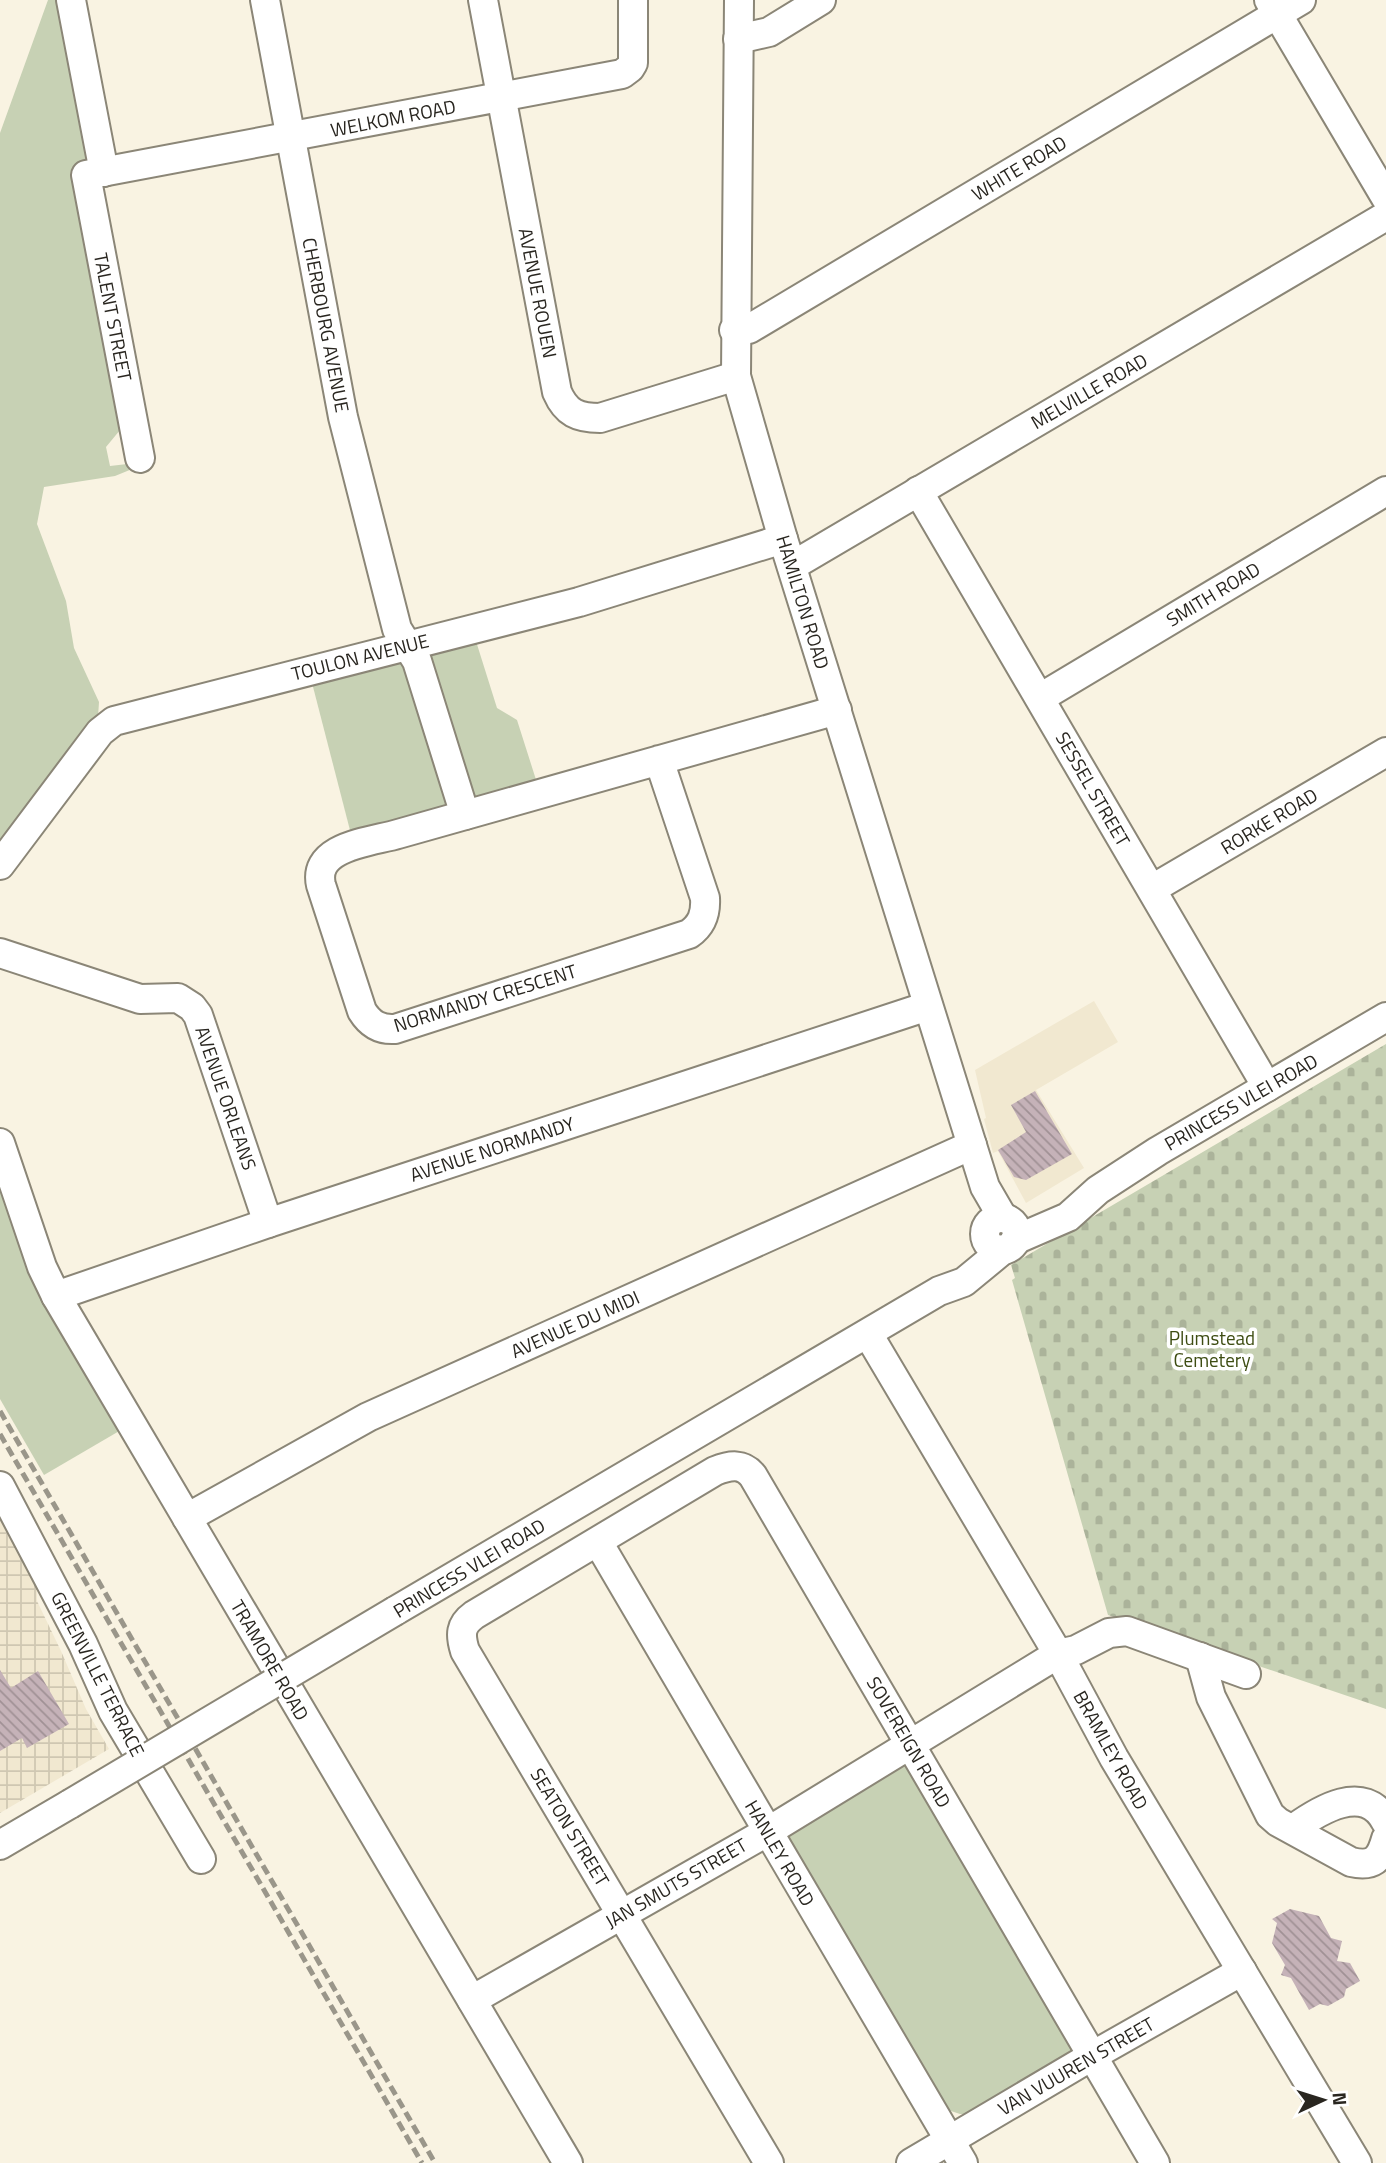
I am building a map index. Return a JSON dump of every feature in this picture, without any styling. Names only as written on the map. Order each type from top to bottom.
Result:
[{"type":"street","name":"TALENT STREET","points":[[71,0],[139,458]]},
{"type":"street","name":"CHERBOURG AVENUE","points":[[265,0],[343,417],[397,629],[407,645]]},
{"type":"street","name":"AVENUE ROUEN","points":[[483,0],[557,392],[562,403],[577,416],[600,418],[736,376]]},
{"type":"street","name":"WELKOM ROAD","points":[[95,173],[626,72],[633,63],[634,0]]},
{"type":"street","name":"HAMILTON ROAD","points":[[739,0],[734,330],[736,376],[783,539],[1001,1232]]},
{"type":"street","points":[[738,38],[768,32],[821,0]]},
{"type":"street","points":[[1283,5],[1386,198]]},
{"type":"street","name":"WHITE ROAD","points":[[734,330],[749,329],[1283,5]]},
{"type":"street","name":"MELVILLE ROAD","points":[[792,566],[1386,216]]},
{"type":"street","name":"SMITH ROAD","points":[[1040,698],[1386,491]]},
{"type":"street","name":"SESSEL STREET","points":[[918,492],[1267,1087]]},
{"type":"street","name":"TOULON AVENUE","points":[[0,865],[100,732],[114,721],[579,601],[783,539]]},
{"type":"street","points":[[407,645],[417,661],[466,815]]},
{"type":"street","name":"NORMANDY CRESCENT","points":[[659,761],[705,898],[704,918],[695,930],[395,1029],[376,1027],[362,1011],[321,886],[319,878],[322,864],[327,858],[340,851],[837,710]]},
{"type":"street","name":"RORKE ROAD","points":[[1152,890],[1386,751]]},
{"type":"street","name":"AVENUE ORLEANS","points":[[0,953],[140,999],[170,997],[184,1001],[192,1007],[198,1015],[268,1223]]},
{"type":"street","name":"AVENUE NORMANDY","points":[[56,1296],[268,1223],[928,1006]]},
{"type":"street","name":"PRINCESS VLEI ROAD","points":[[0,1846],[869,1334],[939,1291],[1001,1232],[1068,1217],[1098,1190],[1158,1151],[1386,1017]]},
{"type":"street","name":"TRAMORE ROAD","points":[[0,1143],[43,1267],[56,1296],[568,2163]]},
{"type":"street","name":"AVENUE DU MIDI","points":[[187,1518],[368,1417],[972,1145]]},
{"type":"street","name":"BRAMLEY ROAD","points":[[869,1334],[1058,1654],[1114,1758],[1357,2163]]},
{"type":"street","name":"SOVEREIGN ROAD","points":[[598,1542],[715,1471],[737,1466],[747,1469],[1155,2163]]},
{"type":"street","name":"GREENVILLE TERRACE","points":[[0,1486],[83,1644],[113,1711],[201,1859]]},
{"type":"street","name":"HANLEY ROAD","points":[[598,1542],[957,2151]]},
{"type":"street","name":"SEATON STREET","points":[[598,1542],[465,1621],[461,1640],[465,1651],[769,2163]]},
{"type":"street","name":"JAN SMUTS STREET","points":[[472,2000],[767,1832],[1058,1654],[1076,1650],[1109,1633],[1121,1631],[1246,1674]]},
{"type":"street","points":[[1200,1657],[1211,1697],[1270,1815],[1351,1863],[1365,1865],[1375,1861],[1382,1852],[1386,1839]]},
{"type":"street","points":[[1293,1829],[1320,1812],[1349,1800],[1369,1805],[1381,1813],[1386,1822]]},
{"type":"street","name":"VAN VUUREN STREET","points":[[911,2163],[957,2151],[1092,2056],[1242,1971]]},
{"type":"shaded area","points":[[1094,1001],[1118,1042],[1036,1090],[1084,1168],[1026,1203],[998,1151],[993,1153],[975,1070]]},
{"type":"shaded area","points":[[0,1514],[37,1577],[37,1601],[86,1709],[109,1749],[0,1813]]},
{"type":"green space","points":[[48,0],[65,0],[94,157],[87,168],[72,172],[72,183],[83,193],[125,424],[106,447],[110,466],[136,463],[137,467],[115,476],[44,487],[37,524],[66,601],[74,648],[99,702],[98,717],[0,851],[0,133]]},
{"type":"green space","points":[[475,638],[497,708],[517,720],[538,786],[472,799],[429,656],[432,651]]},
{"type":"green space","points":[[399,661],[404,663],[448,806],[352,838],[311,679]]},
{"type":"green space","name":"Plumstead Cemetery","points":[[1386,1044],[1386,1709],[1108,1615],[1012,1280],[1015,1278],[1011,1265]]},
{"type":"green space","points":[[0,1168],[121,1430],[44,1475],[0,1399]]},
{"type":"green space","points":[[906,1762],[1073,2048],[1067,2055],[968,2114],[945,2109],[787,1845],[786,1833]]},
{"type":"building","points":[[1035,1091],[1072,1154],[1026,1180],[1014,1177],[998,1150],[1026,1132],[1011,1105]]},
{"type":"building","points":[[0,1670],[11,1688],[38,1671],[69,1724],[27,1748],[22,1738],[0,1751]]},
{"type":"building","points":[[1290,1909],[1319,1916],[1331,1938],[1342,1941],[1337,1961],[1350,1963],[1360,1981],[1346,1989],[1344,1997],[1328,2006],[1320,2004],[1309,2010],[1291,1978],[1281,1975],[1285,1965],[1272,1943],[1277,1923],[1272,1919]]},
{"type":"railway","points":[[0,1411],[435,2163]]},
{"type":"railway","points":[[0,1434],[422,2163]]}]
